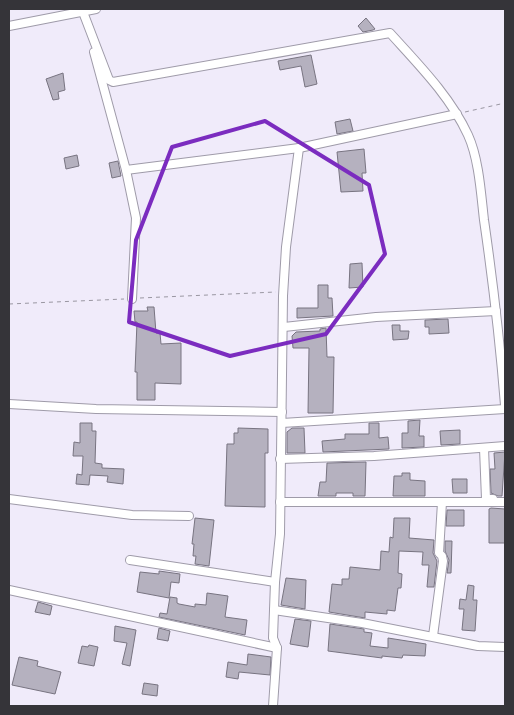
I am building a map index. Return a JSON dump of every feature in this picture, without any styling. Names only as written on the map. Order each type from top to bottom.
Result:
[{"type":"street","points":[[9,26],[96,9]]},
{"type":"street","points":[[83,12],[109,80],[113,82],[390,33],[435,84],[457,114],[469,136],[479,181],[496,311],[505,405]]},
{"type":"street","points":[[83,12],[126,170],[136,218],[132,299]]},
{"type":"street","points":[[126,170],[299,148],[457,114]]},
{"type":"street","points":[[273,706],[277,648],[273,638],[280,502],[283,296],[286,247],[299,148]]},
{"type":"street","points":[[284,327],[376,317],[496,311]]},
{"type":"street","points":[[9,404],[96,410],[282,412]]},
{"type":"street","points":[[282,423],[505,409]]},
{"type":"street","points":[[280,459],[374,456],[505,446]]},
{"type":"street","points":[[484,448],[486,499],[505,501]]},
{"type":"street","points":[[9,499],[132,515],[190,516]]},
{"type":"street","points":[[280,502],[505,501]]},
{"type":"street","points":[[433,636],[443,561],[439,553],[442,502]]},
{"type":"street","points":[[130,560],[275,582]]},
{"type":"street","points":[[9,590],[277,648]]},
{"type":"street","points":[[274,610],[433,636],[478,646],[505,647]]},
{"type":"path","points":[[457,114],[505,103]]},
{"type":"path","points":[[9,304],[273,291],[283,296]]},
{"type":"highlighted area","points":[[265,121],[369,185],[385,254],[326,334],[230,356],[129,322],[136,240],[172,147]]},
{"type":"building","points":[[366,18],[375,29],[363,32],[358,26]]},
{"type":"building","points":[[311,55],[317,84],[305,87],[301,66],[280,70],[278,61]]},
{"type":"building","points":[[63,73],[65,90],[58,92],[59,99],[53,100],[46,79]]},
{"type":"building","points":[[350,119],[353,131],[337,134],[335,122]]},
{"type":"building","points":[[364,149],[366,173],[362,173],[363,191],[341,192],[337,152]]},
{"type":"building","points":[[77,155],[79,166],[66,169],[64,158]]},
{"type":"building","points":[[118,161],[121,176],[112,178],[109,163]]},
{"type":"building","points":[[362,263],[363,287],[349,288],[350,264]]},
{"type":"building","points":[[318,285],[328,285],[328,298],[332,298],[333,316],[297,318],[297,308],[318,308]]},
{"type":"building","points":[[147,307],[154,307],[156,333],[160,333],[161,344],[181,343],[181,384],[155,383],[155,400],[137,400],[137,372],[135,372],[137,322],[135,322],[134,311],[148,311]]},
{"type":"building","points":[[448,319],[449,333],[429,334],[429,327],[425,327],[425,320]]},
{"type":"building","points":[[392,325],[400,325],[400,331],[409,331],[408,339],[393,340]]},
{"type":"building","points":[[326,328],[327,357],[334,357],[333,413],[308,413],[309,348],[293,348],[292,336],[296,332],[320,331],[320,329]]},
{"type":"building","points":[[420,420],[419,436],[424,436],[424,447],[402,448],[402,433],[408,433],[408,421]]},
{"type":"building","points":[[80,423],[92,423],[92,431],[96,431],[95,463],[102,464],[102,468],[124,469],[123,484],[107,482],[108,476],[90,475],[89,485],[76,484],[77,474],[82,475],[83,456],[73,456],[74,442],[80,443]]},
{"type":"building","points":[[369,423],[379,423],[379,438],[388,437],[389,449],[323,452],[322,441],[345,439],[345,434],[369,434]]},
{"type":"building","points":[[238,428],[268,429],[268,453],[265,453],[265,507],[225,506],[227,444],[234,444],[234,433],[238,433]]},
{"type":"building","points":[[292,428],[304,428],[305,453],[287,453],[287,432]]},
{"type":"building","points":[[460,430],[460,444],[441,445],[440,431]]},
{"type":"building","points":[[505,452],[502,496],[498,496],[491,493],[490,469],[495,469],[494,453]]},
{"type":"building","points":[[366,462],[365,496],[353,496],[353,493],[336,493],[336,496],[318,496],[320,482],[326,482],[327,463]]},
{"type":"building","points":[[402,473],[410,473],[410,480],[425,481],[425,496],[393,496],[394,476],[402,476]]},
{"type":"building","points":[[452,479],[467,479],[467,493],[453,493]]},
{"type":"building","points":[[489,509],[505,509],[505,543],[489,543]]},
{"type":"building","points":[[447,510],[464,510],[464,526],[446,526]]},
{"type":"building","points":[[195,518],[214,520],[209,566],[195,564],[196,556],[193,556],[194,544],[192,544]]},
{"type":"building","points":[[394,518],[410,518],[409,538],[434,540],[433,553],[437,561],[434,587],[427,587],[429,565],[422,565],[423,552],[399,551],[398,573],[402,574],[401,588],[398,588],[395,611],[387,610],[387,614],[365,612],[365,618],[329,612],[332,584],[342,585],[342,579],[349,579],[350,567],[380,570],[381,551],[389,552],[390,537],[393,538]]},
{"type":"building","points":[[445,541],[452,541],[451,573],[447,573],[449,560],[445,551]]},
{"type":"building","points":[[159,571],[180,574],[179,583],[171,582],[169,598],[137,592],[140,572],[159,574]]},
{"type":"building","points":[[286,578],[306,580],[305,609],[281,605]]},
{"type":"building","points":[[468,585],[474,586],[473,600],[477,600],[475,631],[462,630],[464,609],[459,609],[460,599],[466,600]]},
{"type":"building","points":[[207,593],[228,596],[225,617],[247,620],[245,635],[159,617],[160,613],[167,614],[170,597],[177,598],[177,603],[179,604],[195,607],[195,604],[206,605]]},
{"type":"building","points":[[38,602],[52,606],[50,615],[35,612]]},
{"type":"building","points":[[295,619],[311,621],[308,647],[290,644]]},
{"type":"building","points":[[330,624],[364,629],[364,632],[372,633],[370,646],[388,648],[388,638],[426,644],[425,656],[403,655],[402,658],[382,656],[382,658],[328,651]]},
{"type":"building","points":[[115,626],[136,630],[130,666],[122,664],[127,643],[114,641]]},
{"type":"building","points":[[159,628],[170,631],[168,641],[157,639]]},
{"type":"building","points":[[89,645],[98,647],[94,666],[78,663],[82,646],[88,647]]},
{"type":"building","points":[[248,654],[271,657],[270,675],[239,672],[238,679],[226,677],[228,662],[247,665]]},
{"type":"building","points":[[19,657],[38,661],[37,666],[61,672],[55,694],[12,685]]},
{"type":"building","points":[[144,683],[158,685],[157,696],[142,694]]}]
